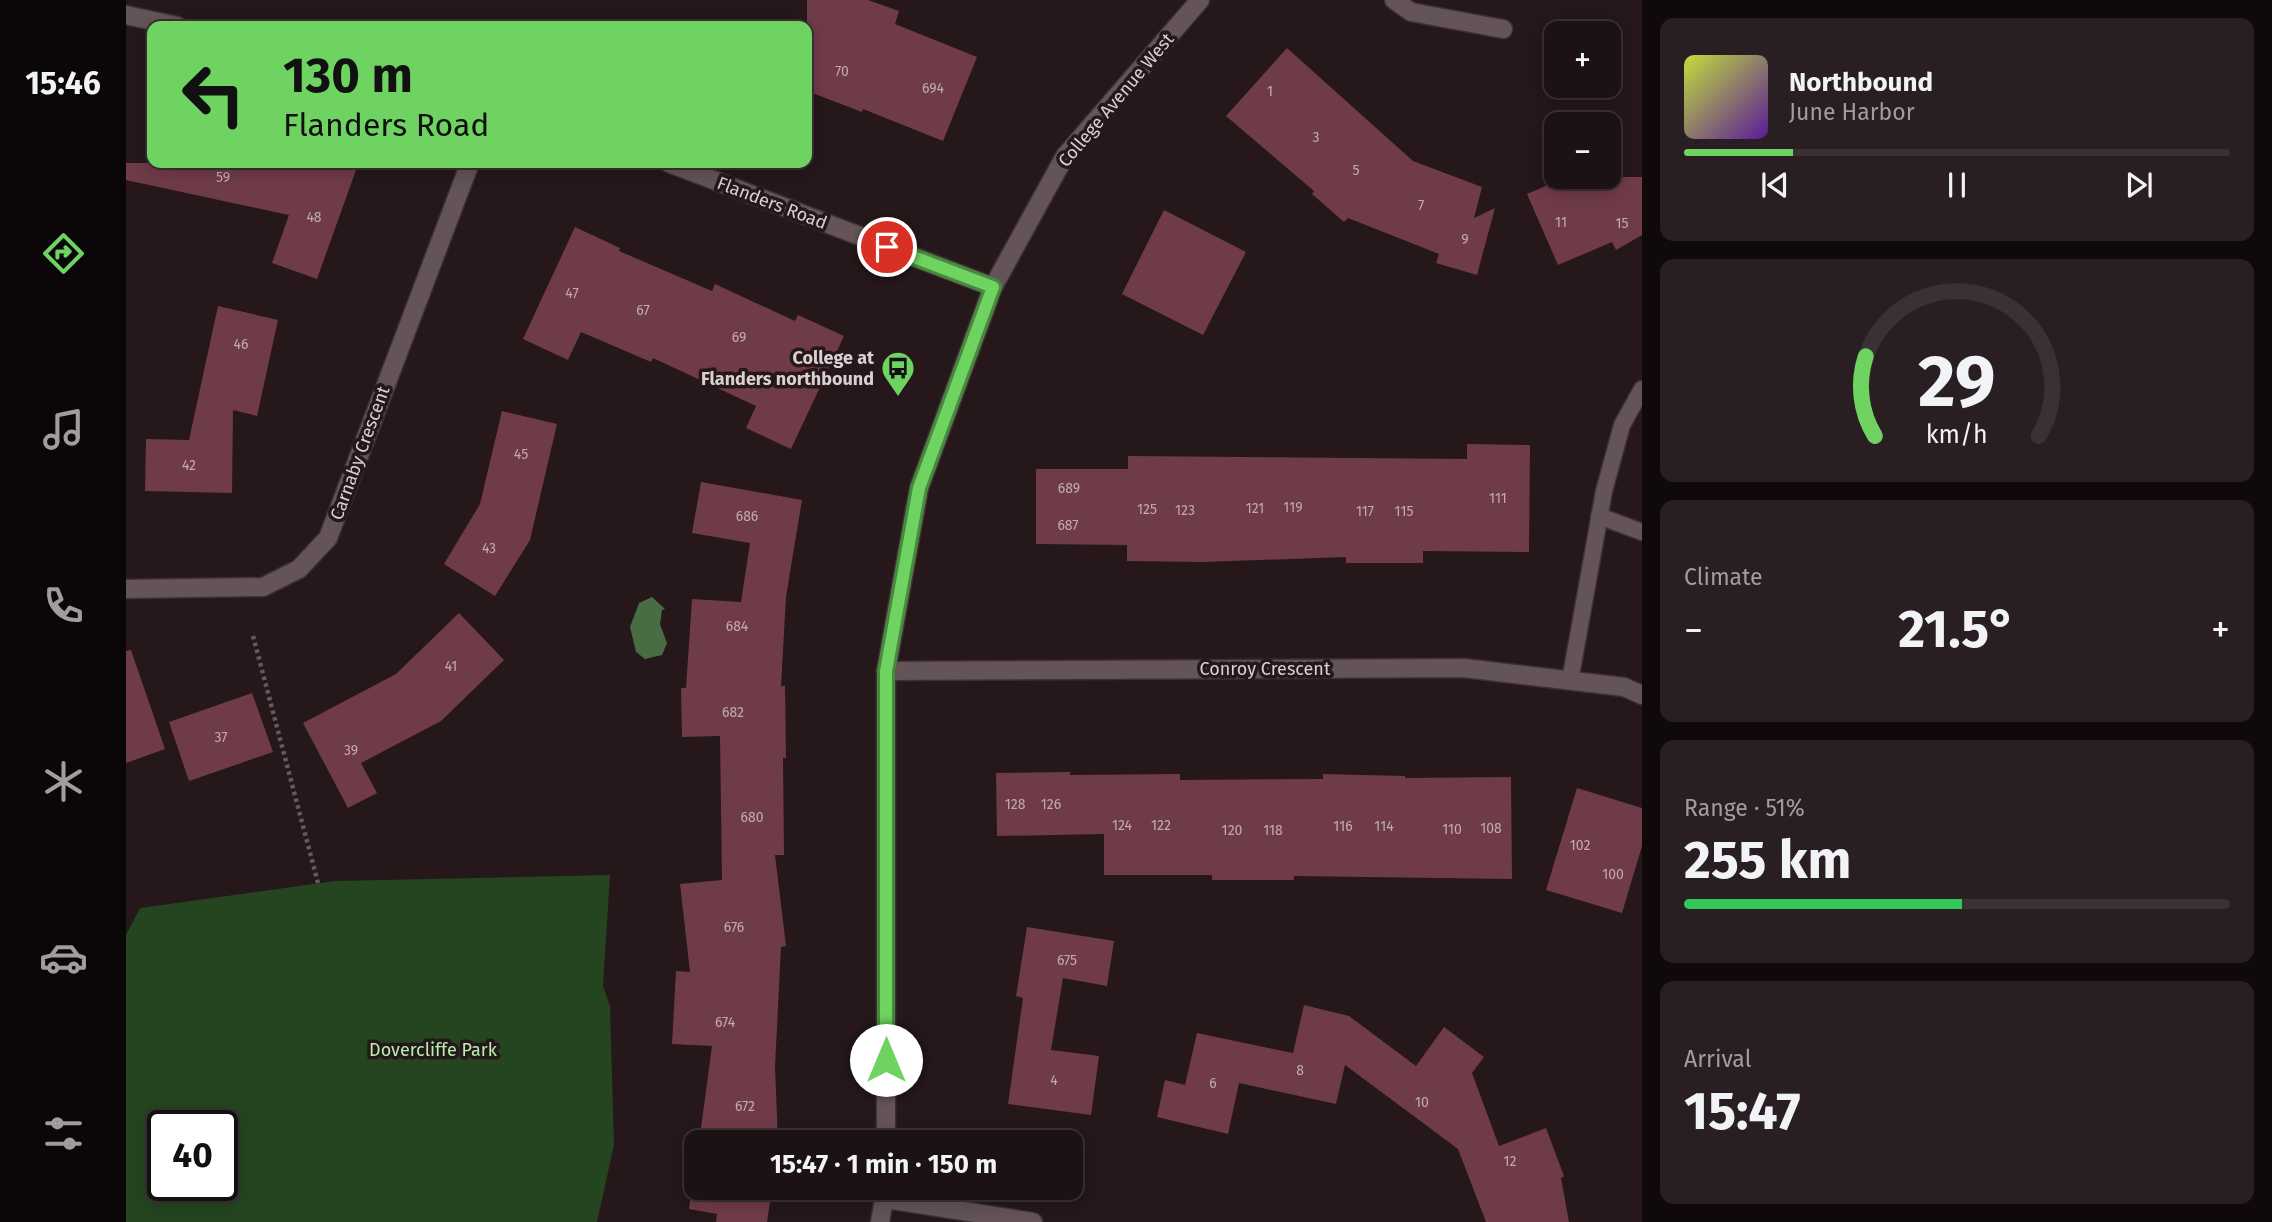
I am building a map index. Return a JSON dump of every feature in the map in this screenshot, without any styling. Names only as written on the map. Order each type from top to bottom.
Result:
[{"type":"street","name":"College Avenue West","points":[[886,1130],[886,671],[919,488],[993,287],[1065,156],[1200,0]]},
{"type":"street","points":[[1394,0],[1411,12],[1503,29]]},
{"type":"street","points":[[126,15],[154,21]]},
{"type":"street","name":"Carnaby Crescent","points":[[126,589],[262,587],[299,569],[328,538],[468,168]]},
{"type":"street","name":"Flanders Road","points":[[682,168],[993,287]]},
{"type":"street","name":"Conroy Crescent","points":[[886,671],[1464,668],[1624,687],[1642,695]]},
{"type":"street","points":[[880,1222],[885,1200]]},
{"type":"street","points":[[921,1200],[1033,1222]]},
{"type":"lane","points":[[1570,681],[1599,516],[1622,425],[1642,389]]},
{"type":"lane","points":[[1599,516],[1642,532]]},
{"type":"path","points":[[253,636],[318,883]]},
{"type":"green space","name":"Dovercliffe Park","points":[[610,875],[603,986],[610,1006],[614,1145],[597,1222],[126,1222],[126,935],[140,908],[335,881]]},
{"type":"shaded area","points":[[652,597],[665,609],[662,610],[660,624],[667,643],[662,655],[645,659],[636,652],[630,627],[639,603]]},
{"type":"building","points":[[807,0],[868,0],[899,11],[895,24],[977,57],[943,141],[863,109],[862,112],[812,93],[812,21],[807,21]]},
{"type":"building","points":[[1287,48],[1413,161],[1482,187],[1474,218],[1495,208],[1477,275],[1436,263],[1439,254],[1348,218],[1344,222],[1312,194],[1314,191],[1226,116]]},
{"type":"building","points":[[126,163],[147,163],[147,168],[356,170],[317,279],[272,263],[289,215],[126,180]]},
{"type":"building","points":[[1621,177],[1642,177],[1642,235],[1616,250],[1612,242],[1558,265],[1527,194],[1544,187],[1544,189],[1621,189]]},
{"type":"building","points":[[1164,210],[1246,252],[1203,335],[1122,294]]},
{"type":"building","points":[[575,227],[620,248],[619,251],[712,291],[715,284],[795,321],[798,315],[844,336],[791,449],[746,428],[756,406],[653,358],[651,362],[581,332],[568,360],[523,339]]},
{"type":"building","points":[[218,306],[278,320],[257,416],[233,410],[232,493],[145,491],[146,439],[189,440]]},
{"type":"building","points":[[502,411],[557,424],[530,540],[495,596],[444,564],[480,504]]},
{"type":"building","points":[[1467,444],[1530,445],[1529,552],[1423,551],[1423,563],[1346,563],[1346,557],[1203,562],[1127,561],[1127,545],[1036,544],[1036,469],[1128,469],[1128,456],[1467,459]]},
{"type":"building","points":[[701,482],[802,500],[786,597],[781,686],[785,686],[784,855],[775,855],[786,946],[781,947],[775,1067],[777,1130],[701,1130],[712,1046],[672,1044],[676,971],[690,972],[680,884],[722,880],[720,736],[682,737],[681,688],[686,688],[692,599],[741,602],[750,543],[692,533]]},
{"type":"building","points":[[459,613],[504,660],[441,721],[361,763],[377,793],[348,808],[303,723],[396,674]]},
{"type":"building","points":[[131,650],[165,749],[126,763],[126,651]]},
{"type":"building","points":[[252,693],[273,752],[189,781],[169,722]]},
{"type":"building","points":[[1070,772],[1070,775],[1180,774],[1180,780],[1323,779],[1323,774],[1405,778],[1511,777],[1512,879],[1294,876],[1294,880],[1212,880],[1212,875],[1104,875],[1104,834],[997,836],[996,773]]},
{"type":"building","points":[[1577,788],[1642,808],[1642,846],[1622,913],[1546,890]]},
{"type":"building","points":[[1027,927],[1114,941],[1107,986],[1063,978],[1051,1050],[1099,1056],[1091,1115],[1008,1104],[1023,998],[1016,996]]},
{"type":"building","points":[[1304,1005],[1349,1016],[1416,1066],[1444,1027],[1484,1057],[1472,1073],[1499,1146],[1546,1128],[1564,1176],[1561,1178],[1569,1222],[1486,1222],[1458,1149],[1345,1065],[1336,1104],[1239,1083],[1228,1134],[1157,1117],[1165,1080],[1185,1085],[1197,1033],[1293,1053]]},
{"type":"building","points":[[690,1200],[770,1200],[767,1222],[716,1222],[717,1214],[689,1209]]},
{"type":"place","name":"College at Flanders northbound","points":[[898,398]]},
{"type":"route","points":[[886,1060],[886,671],[919,488],[993,287],[887,247]]}]
